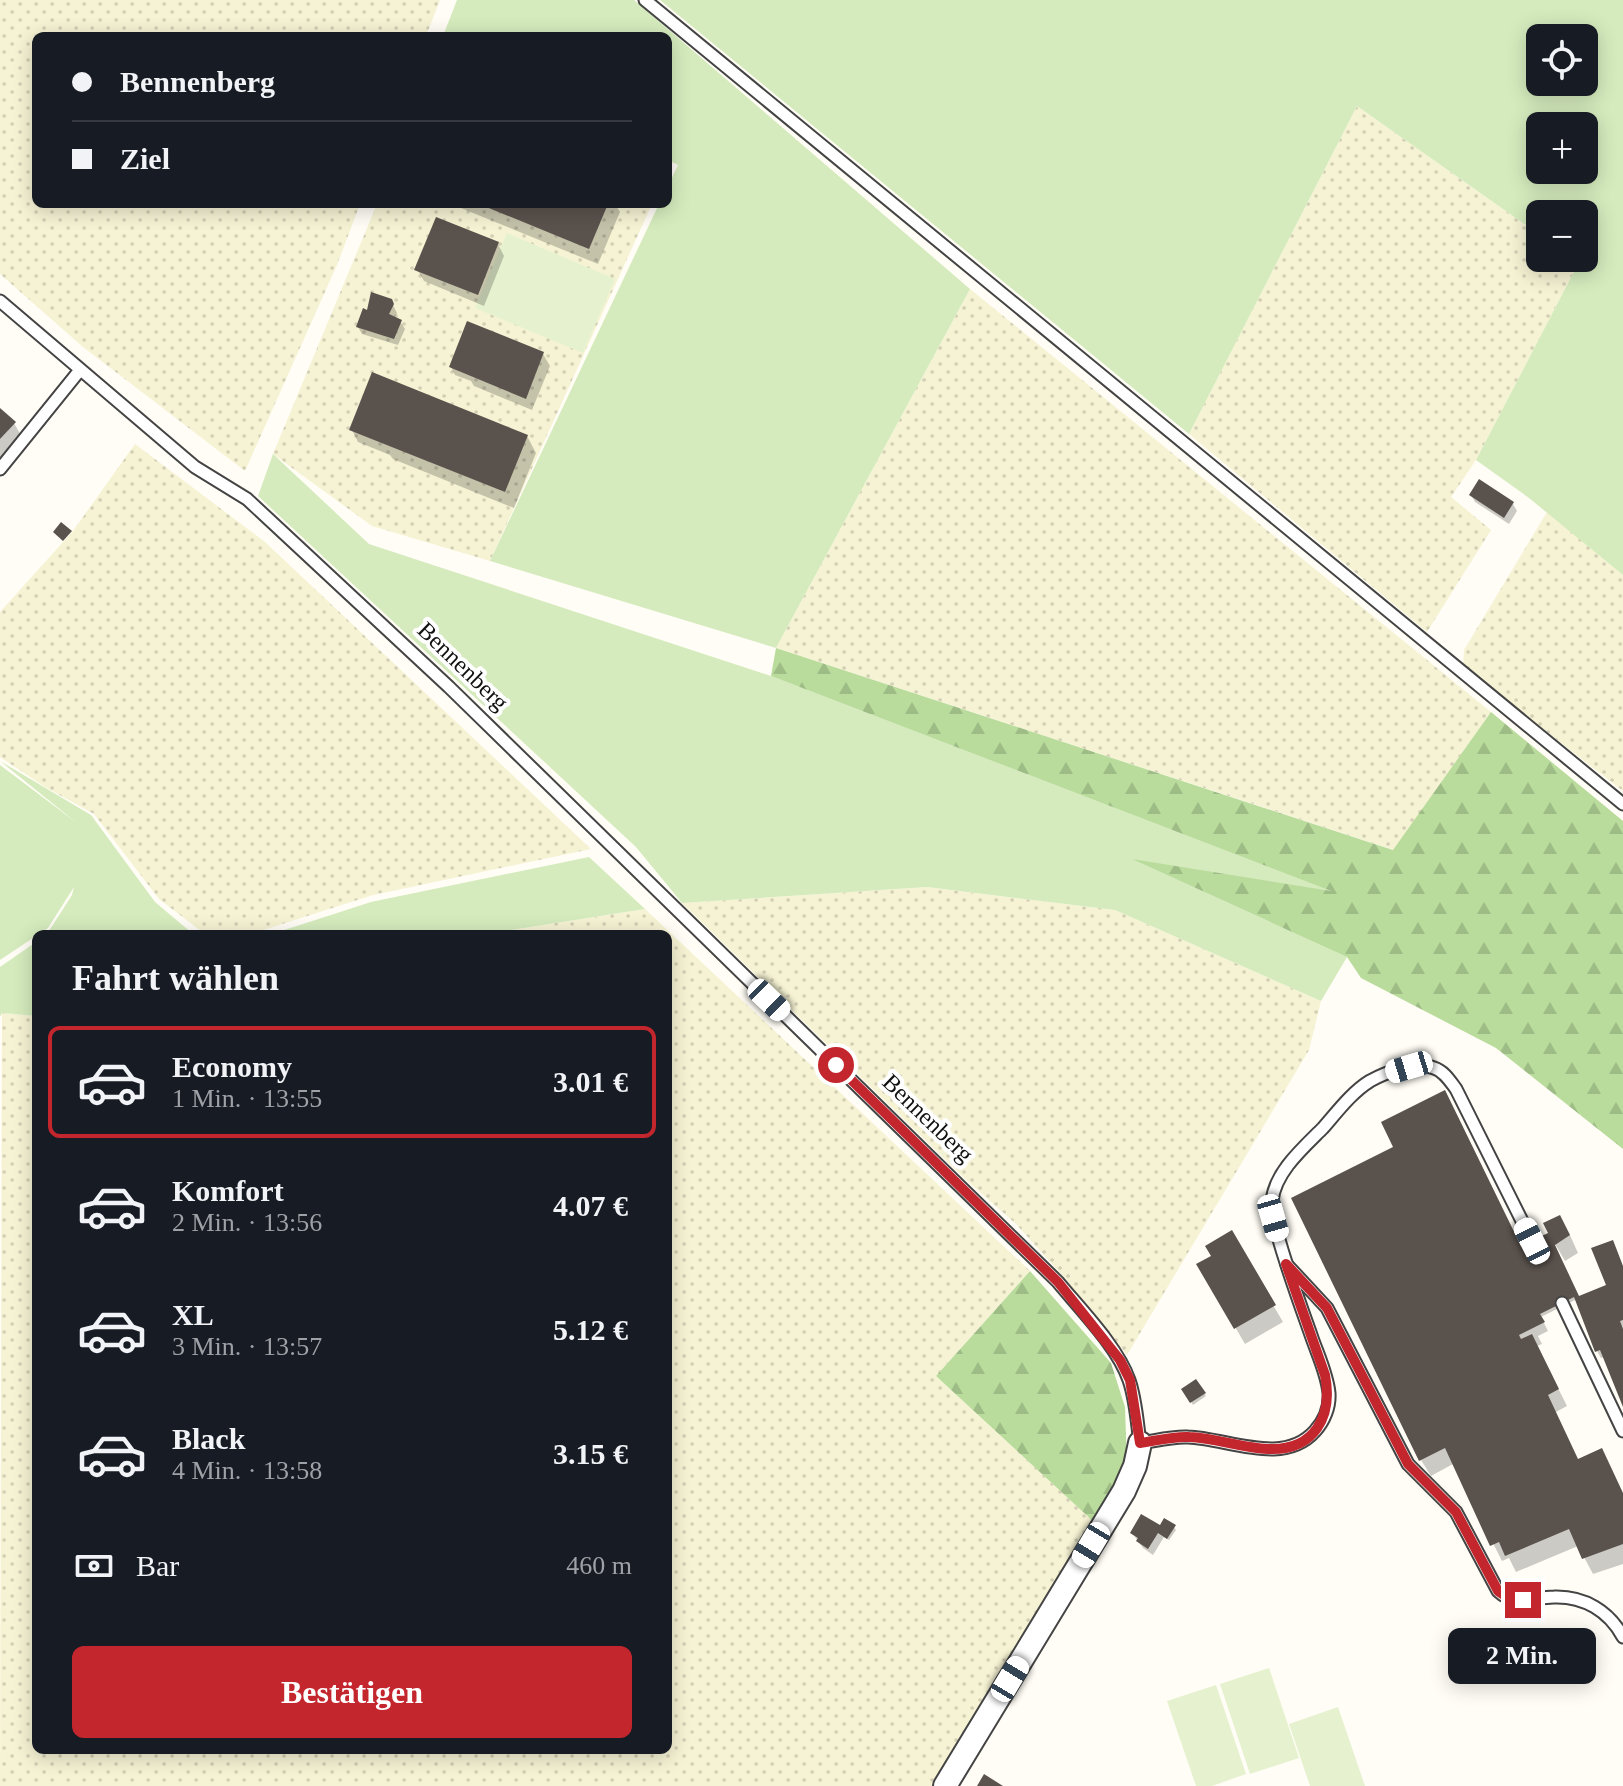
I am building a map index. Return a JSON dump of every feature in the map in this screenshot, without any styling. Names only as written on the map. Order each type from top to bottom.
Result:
[{"type":"street","name":"Bennenberg","points":[[945,1786],[1124,1491],[1135,1466],[1140,1443]]},
{"type":"lane","points":[[645,0],[1623,804]]},
{"type":"lane","name":"Bennenberg","points":[[0,301],[195,467],[247,499],[449,687],[1058,1282],[1120,1360],[1132,1390],[1140,1443]]},
{"type":"lane","points":[[0,469],[80,370]]},
{"type":"lane","points":[[1140,1443],[1184,1436],[1267,1449],[1286,1448],[1313,1434],[1327,1409],[1329,1394],[1286,1264],[1273,1218],[1272,1199],[1279,1179],[1294,1158],[1370,1082],[1400,1070],[1423,1066],[1435,1068],[1447,1077],[1456,1089],[1532,1241]]},
{"type":"lane","points":[[1286,1264],[1327,1308],[1408,1464],[1456,1512],[1498,1591],[1517,1600],[1552,1597],[1588,1603],[1609,1617],[1623,1637]]},
{"type":"lane","points":[[1562,1303],[1623,1431]]},
{"type":"shaded area","points":[[0,0],[440,0],[428,32],[32,32],[32,208],[358,208],[337,265],[245,471],[83,347],[0,274]]},
{"type":"shaded area","points":[[1357,106],[1526,225],[1526,272],[1574,272],[1476,460],[1451,497],[1491,530],[1427,632],[1189,434]]},
{"type":"shaded area","points":[[375,208],[650,208],[490,561],[372,526],[273,454]]},
{"type":"shaded area","points":[[970,289],[1491,712],[1394,850],[776,648]]},
{"type":"shaded area","points":[[135,444],[265,542],[591,849],[373,895],[264,930],[200,930],[159,899],[94,814],[0,757],[0,612],[73,531]]},
{"type":"shaded area","points":[[1547,512],[1623,575],[1623,791],[1463,667],[1464,650]]},
{"type":"shaded area","points":[[927,887],[1115,910],[1321,1001],[1309,1050],[1127,1355],[1016,1224],[964,1178],[682,903]]},
{"type":"shaded area","points":[[645,909],[667,930],[511,930]]},
{"type":"shaded area","points":[[672,934],[1030,1271],[936,1376],[1095,1523],[933,1786],[0,1786],[2,1013],[32,1016],[32,1754],[672,1754]]},
{"type":"green space","points":[[457,0],[634,0],[671,32],[445,32]]},
{"type":"green space","points":[[660,0],[1623,0],[1623,575],[1529,498],[1476,460],[1574,272],[1598,272],[1598,200],[1526,200],[1526,225],[1357,106],[1189,434]]},
{"type":"green space","points":[[672,33],[970,289],[776,648],[490,561],[657,208],[672,208],[672,178],[678,165],[672,162]]},
{"type":"green space","points":[[507,233],[615,279],[583,353],[475,308]]},
{"type":"green space","points":[[273,454],[369,544],[771,676],[1337,893],[1137,861],[1347,957],[1321,1001],[1115,910],[927,887],[682,903],[636,847],[258,496]]},
{"type":"green space","points":[[776,648],[1393,850],[1491,712],[1623,821],[1623,1149],[1496,1048],[1361,978],[1347,957],[1132,859],[1331,891],[771,676]]},
{"type":"green space","points":[[0,761],[91,815],[155,902],[188,930],[50,930],[74,887],[48,928],[32,930],[32,939],[0,960],[0,765],[77,823]]},
{"type":"green space","points":[[589,857],[645,909],[511,930],[284,930],[371,902]]},
{"type":"green space","points":[[32,945],[32,1016],[2,1013],[0,1017],[0,967]]},
{"type":"green space","points":[[1030,1271],[1111,1363],[1125,1407],[1127,1467],[1095,1523],[936,1376]]},
{"type":"green space","points":[[1269,1668],[1299,1758],[1250,1774],[1220,1684]]},
{"type":"green space","points":[[1216,1685],[1246,1774],[1212,1786],[1196,1786],[1167,1701]]},
{"type":"green space","points":[[1338,1707],[1365,1786],[1310,1786],[1289,1724]]},
{"type":"building","points":[[489,208],[606,208],[589,249]]},
{"type":"building","points":[[436,217],[499,242],[478,295],[414,270]]},
{"type":"building","points":[[371,292],[392,299],[394,304],[389,314],[402,320],[394,339],[356,327],[363,308],[367,310]]},
{"type":"building","points":[[467,321],[544,352],[526,399],[449,367]]},
{"type":"building","points":[[372,372],[528,435],[505,492],[349,430]]},
{"type":"building","points":[[0,408],[16,422],[0,439]]},
{"type":"building","points":[[1479,479],[1514,502],[1504,518],[1469,495]]},
{"type":"building","points":[[61,522],[72,531],[63,541],[53,532]]},
{"type":"building","points":[[1445,1090],[1521,1246],[1548,1233],[1543,1223],[1560,1215],[1570,1235],[1555,1245],[1579,1296],[1606,1285],[1591,1248],[1613,1240],[1623,1266],[1623,1320],[1620,1321],[1623,1329],[1623,1407],[1600,1350],[1595,1352],[1574,1297],[1540,1314],[1545,1322],[1519,1335],[1521,1339],[1532,1334],[1559,1389],[1548,1395],[1578,1459],[1602,1448],[1623,1493],[1623,1544],[1582,1559],[1569,1529],[1505,1556],[1499,1542],[1490,1546],[1445,1448],[1419,1461],[1291,1198],[1393,1147],[1381,1122]]},
{"type":"building","points":[[1232,1230],[1276,1305],[1234,1329],[1196,1264],[1211,1256],[1205,1246]]},
{"type":"building","points":[[1196,1379],[1206,1393],[1190,1403],[1181,1389]]},
{"type":"building","points":[[1141,1514],[1160,1525],[1164,1518],[1176,1525],[1167,1539],[1158,1533],[1148,1549],[1130,1533]]},
{"type":"building","points":[[984,1774],[1003,1786],[977,1786]]},
{"type":"route","points":[[836,1065],[1058,1282],[1120,1360],[1130,1380],[1140,1443],[1184,1436],[1267,1449],[1286,1448],[1313,1434],[1322,1422],[1329,1394],[1286,1264],[1327,1308],[1408,1464],[1456,1512],[1498,1591],[1510,1599],[1523,1600]]}]
